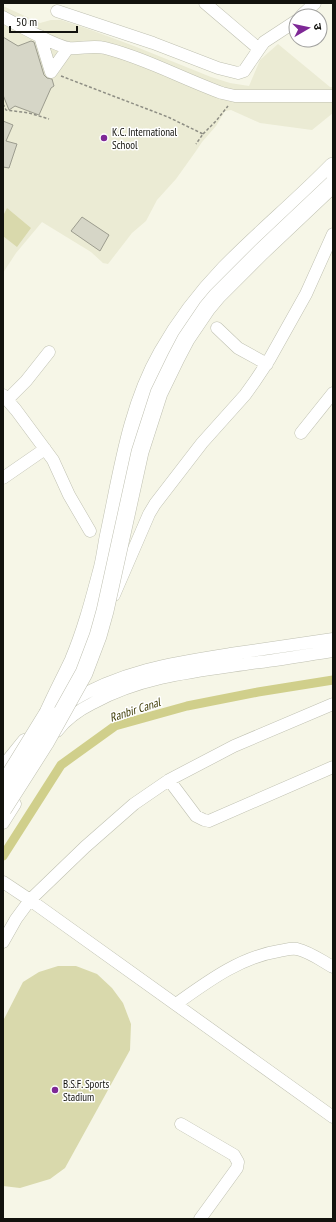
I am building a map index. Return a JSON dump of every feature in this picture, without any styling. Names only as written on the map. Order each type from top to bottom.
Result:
[{"type":"highway","points":[[3,786],[48,713],[73,660],[84,632],[102,572],[130,440],[140,404],[162,353],[188,314],[207,289],[225,269],[313,187],[333,166]]},
{"type":"highway","points":[[3,809],[84,673],[96,643],[112,582],[140,452],[159,393],[186,339],[217,296],[239,273],[333,184]]},
{"type":"street","points":[[205,3],[258,49]]},
{"type":"street","points":[[57,11],[234,73],[241,73],[244,71],[258,49],[271,37],[288,26]]},
{"type":"street","points":[[3,17],[40,36],[68,48],[104,48],[133,57],[216,91],[235,96],[333,96]]},
{"type":"street","points":[[40,36],[51,72]]},
{"type":"street","points":[[51,72],[68,48]]},
{"type":"street","points":[[3,823],[72,701],[107,612],[149,514],[163,493],[202,443],[245,395],[267,364],[306,294],[333,234]]},
{"type":"street","points":[[217,328],[238,348],[267,364]]},
{"type":"street","points":[[49,352],[26,382],[5,397],[45,449],[90,531]]},
{"type":"street","points":[[301,433],[331,400]]},
{"type":"street","points":[[3,478],[45,449]]},
{"type":"street","points":[[26,784],[3,766],[37,725],[90,689],[111,680],[160,666],[333,639]]},
{"type":"street","points":[[55,733],[62,724],[75,713],[89,705],[113,692],[150,680],[333,651]]},
{"type":"street","points":[[3,942],[16,919],[30,900],[85,847],[134,804],[169,780],[234,746],[333,704]]},
{"type":"street","points":[[169,780],[196,816],[209,821],[333,767]]},
{"type":"street","points":[[3,882],[333,1117]]},
{"type":"street","points":[[176,1004],[223,972],[259,955],[271,952],[288,949],[299,950],[333,967]]},
{"type":"street","points":[[181,1124],[234,1155],[238,1162],[237,1168],[200,1219]]},
{"type":"path","points":[[51,72],[168,117],[203,134]]},
{"type":"path","points":[[196,144],[235,96]]},
{"type":"path","points":[[3,104],[6,110],[28,113],[49,119]]},
{"type":"shaded area","name":"K.C. International School","points":[[3,6],[40,23],[51,20],[61,20],[134,46],[211,77],[230,83],[249,86],[260,60],[278,44],[330,87],[333,87],[333,113],[312,130],[260,123],[231,110],[225,111],[216,126],[202,142],[176,179],[157,200],[146,221],[132,233],[108,264],[103,263],[91,252],[42,222],[16,253],[3,273]]},
{"type":"green space","points":[[7,208],[31,228],[17,247],[3,236],[3,216]]},
{"type":"green space","name":"B.S.F. Sports Stadium","points":[[58,966],[76,966],[97,974],[112,988],[123,1003],[131,1024],[130,1050],[65,1168],[50,1179],[20,1188],[3,1186],[3,1021],[23,982],[39,972]]},
{"type":"building","points":[[3,37],[18,46],[31,41],[34,42],[44,75],[47,78],[52,79],[54,86],[51,88],[39,115],[15,106],[9,110],[3,95]]},
{"type":"building","points":[[3,121],[13,125],[6,141],[17,144],[9,168],[3,167]]},
{"type":"building","points":[[82,217],[109,235],[100,251],[71,231]]},
{"type":"waterway","name":"Ranbir Canal","points":[[3,856],[61,765],[115,726],[187,706],[258,692],[333,680]]},
{"type":"place","name":"K.C. International School","points":[[104,138]]},
{"type":"place","name":"B.S.F. Sports Stadium","points":[[55,1090]]}]
